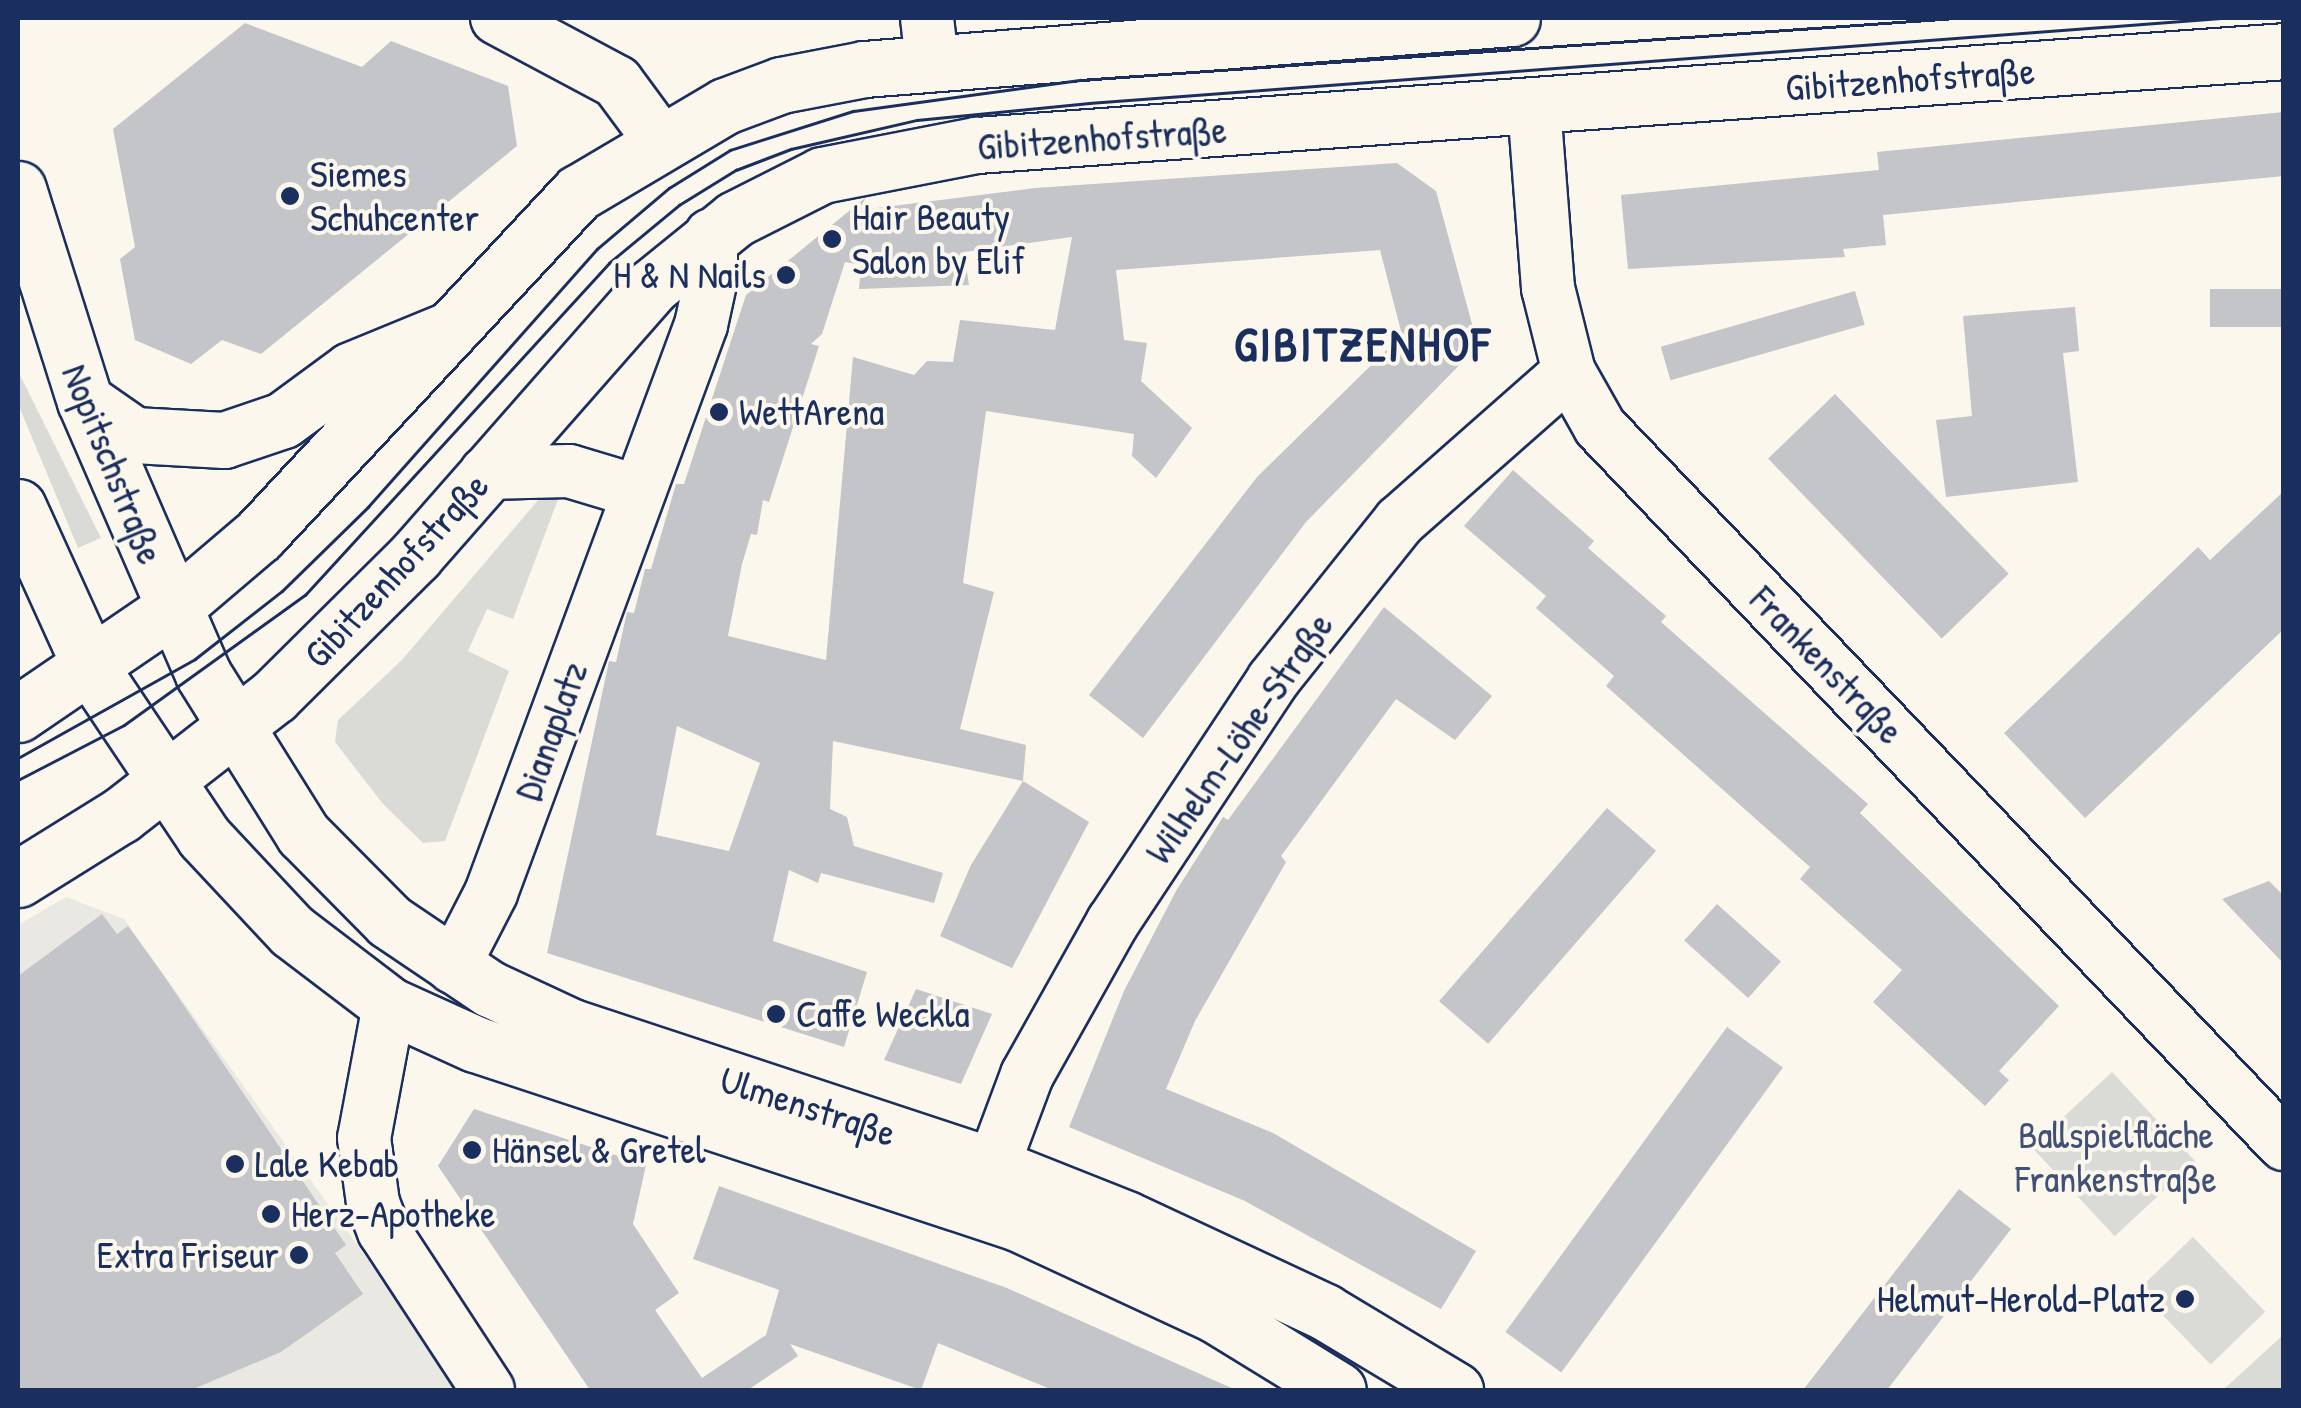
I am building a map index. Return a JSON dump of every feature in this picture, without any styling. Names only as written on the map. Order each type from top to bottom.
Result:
[{"type":"main road","points":[[18,714],[91,668],[172,609],[319,475],[566,204],[659,140],[782,85],[929,40],[1512,18]]},
{"type":"main road","name":"Gibitzenhofstraße","points":[[18,879],[164,782],[233,729],[352,622],[624,315],[711,257],[789,189],[904,155],[2284,51]]},
{"type":"main road","name":"Nopitschstraße","points":[[18,189],[85,401],[172,609],[233,729]]},
{"type":"main road","points":[[85,401],[134,435],[224,440],[283,420],[351,370],[451,329]]},
{"type":"main road","points":[[18,506],[91,668],[164,782]]},
{"type":"main road","name":"Ulmenstraße","points":[[233,729],[327,862],[389,920],[465,945],[572,1027],[993,1166],[1293,1296],[1455,1390]]},
{"type":"main road","name":"Ulmenstraße","points":[[164,782],[218,854],[272,912],[389,1006],[475,1044],[1018,1223],[1187,1300],[1338,1390]]},
{"type":"street","points":[[497,18],[617,82],[659,140]]},
{"type":"street","name":"Frankenstraße","points":[[1534,106],[1548,288],[1569,372],[1609,437],[2284,1144]]},
{"type":"street","name":"Dianaplatz","points":[[465,945],[640,492],[711,257]]},
{"type":"street","name":"Wilhelm-Löhe-Straße","points":[[993,1166],[1027,1075],[1114,922],[1272,680],[1400,521],[1569,372]]},
{"type":"street","points":[[486,473],[569,470],[640,492]]},
{"type":"street","points":[[389,1006],[364,1138],[374,1203],[384,1231],[488,1390]]},
{"type":"shaded area","points":[[66,897],[124,919],[461,1390],[18,1390],[18,925]]},
{"type":"green space","points":[[18,371],[101,538],[78,548],[18,404]]},
{"type":"green space","points":[[545,492],[560,494],[513,619],[487,609],[468,651],[509,671],[445,841],[423,843],[383,804],[335,742],[338,720],[402,660]]},
{"type":"green space","name":"Ballspielfläche Frankenstraße","points":[[2112,1072],[2195,1161],[2115,1236],[2032,1147]]},
{"type":"green space","points":[[2193,1237],[2265,1312],[2211,1365],[2138,1290]]},
{"type":"green space","points":[[2283,1335],[2283,1390],[2223,1390]]},
{"type":"building","name":"Siemes Schuhcenter","points":[[245,23],[362,67],[391,41],[508,86],[517,146],[261,354],[222,340],[191,364],[135,340],[120,259],[135,247],[113,129]]},
{"type":"building","points":[[2284,112],[2284,176],[1883,215],[1886,245],[1843,249],[1845,257],[1628,269],[1621,195],[1879,170],[1877,152]]},
{"type":"building","points":[[1397,163],[1436,191],[1478,346],[1306,522],[1143,738],[1089,695],[1257,477],[1402,335],[1380,250],[1116,270],[1124,340],[1147,343],[1141,381],[1192,428],[1156,478],[1132,456],[1134,434],[986,411],[963,583],[994,592],[960,729],[1026,745],[1023,781],[833,741],[830,809],[847,817],[854,846],[943,873],[934,903],[821,873],[818,883],[789,870],[773,941],[867,972],[844,1047],[547,953],[609,661],[616,662],[627,612],[634,613],[645,569],[651,569],[676,484],[684,484],[746,295],[865,198],[861,210],[1035,188]],"holes":[[[1072,237],[1055,330],[960,320],[953,362],[927,361],[914,375],[853,357],[826,660],[728,636],[751,534],[757,535],[763,500],[769,502],[819,346],[811,344],[822,334],[845,262],[861,265],[859,289],[969,285],[964,252]],[[677,726],[760,763],[729,851],[656,835]]]},
{"type":"building","points":[[2210,289],[2284,289],[2284,327],[2210,327]]},
{"type":"building","points":[[1855,291],[1865,325],[1670,380],[1661,347]]},
{"type":"building","points":[[2075,307],[2079,351],[2063,353],[2078,482],[1946,497],[1936,420],[1972,416],[1963,316]]},
{"type":"building","points":[[1835,394],[2009,574],[1942,638],[1768,459]]},
{"type":"building","points":[[1513,470],[1594,541],[1588,548],[1666,616],[1661,622],[1868,804],[1860,813],[2059,1006],[1999,1071],[2009,1080],[1985,1106],[1873,1002],[1902,970],[1800,879],[1810,867],[1606,686],[1614,676],[1536,608],[1546,596],[1464,526]]},
{"type":"building","points":[[2284,491],[2284,629],[2085,818],[2004,733],[2198,547],[2210,560]]},
{"type":"building","points":[[1384,607],[1492,696],[1455,740],[1396,699],[1281,856],[1286,862],[1195,1021],[1166,1089],[1273,1133],[1476,1251],[1441,1309],[1245,1201],[1069,1127],[1124,991],[1176,891],[1223,817],[1228,820]]},
{"type":"building","points":[[1023,781],[1089,822],[1012,968],[940,936],[971,865]]},
{"type":"building","points":[[1607,808],[1656,851],[1488,1044],[1439,1001]]},
{"type":"building","points":[[2269,881],[2284,896],[2284,964],[2222,899]]},
{"type":"building","points":[[1717,904],[1781,962],[1748,998],[1684,940]]},
{"type":"building","points":[[102,914],[117,934],[128,926],[162,973],[346,1245],[335,1253],[363,1294],[281,1352],[191,1390],[18,1390],[18,976]]},
{"type":"building","points":[[916,989],[992,1014],[961,1084],[884,1060]]},
{"type":"building","points":[[1727,1027],[1783,1068],[1561,1373],[1505,1332]]},
{"type":"building","points":[[474,1109],[646,1165],[633,1224],[679,1293],[655,1310],[702,1378],[766,1335],[779,1290],[693,1259],[719,1186],[1007,1288],[1236,1390],[1053,1390],[938,1343],[921,1390],[790,1344],[798,1356],[748,1390],[590,1390],[438,1166]]},
{"type":"building","points":[[1959,1189],[2011,1229],[1887,1390],[1803,1390]]},
{"type":"tram line","points":[[18,758],[195,659],[282,591],[368,507],[597,249],[669,188],[730,150],[853,111],[1080,80],[1956,18]]},
{"type":"tram line","points":[[18,780],[124,725],[305,595],[609,263],[679,205],[736,170],[791,149],[917,120],[1089,103],[2221,18]]},
{"type":"place","name":"Siemes Schuhcenter","points":[[290,196]]},
{"type":"place","name":"Hair Beauty Salon by Elif","points":[[832,239]]},
{"type":"place","name":"H & N Nails","points":[[786,275]]},
{"type":"place","name":"WettArena","points":[[719,412]]},
{"type":"place","name":"Caffe Weckla","points":[[776,1014]]},
{"type":"place","name":"Hänsel & Gretel","points":[[472,1150]]},
{"type":"place","name":"Lale Kebab","points":[[235,1164]]},
{"type":"place","name":"Herz-Apotheke","points":[[271,1214]]},
{"type":"place","name":"Extra Friseur","points":[[299,1255]]},
{"type":"place","name":"Helmut-Herold-Platz","points":[[2185,1299]]},
{"type":"district","name":"GIBITZENHOF","points":[[1363,344]]}]
